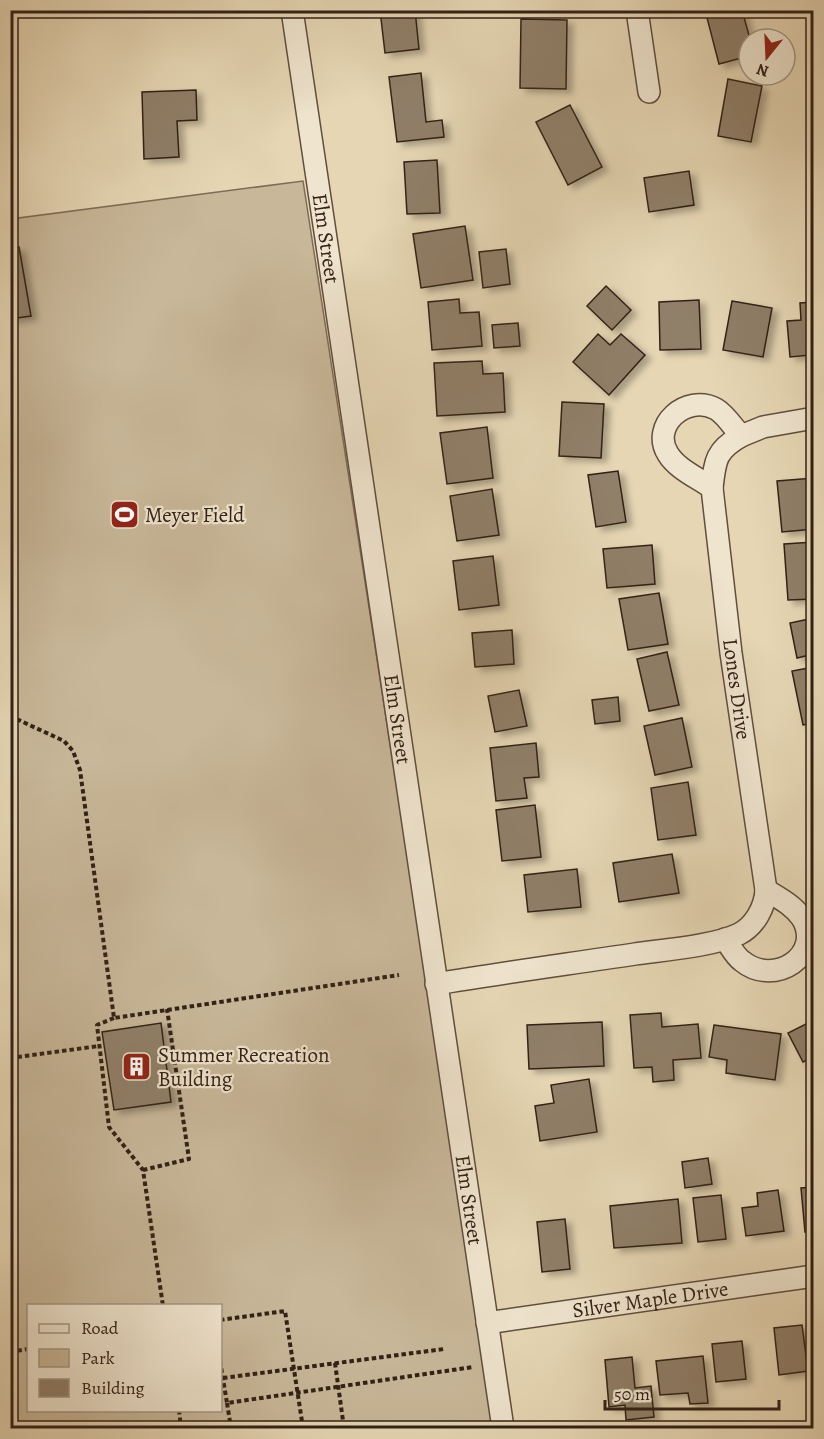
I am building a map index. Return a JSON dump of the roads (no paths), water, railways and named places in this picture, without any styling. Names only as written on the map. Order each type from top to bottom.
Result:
[{"type":"street","name":"Elm Street","points":[[292,10],[502,1428]]},
{"type":"street","points":[[637,10],[648,92]]},
{"type":"street","points":[[712,488],[680,466],[667,453],[663,438],[670,417],[686,406],[701,405],[717,409],[741,436]]},
{"type":"street","name":"Lones Drive","points":[[436,984],[668,950],[725,939],[740,933],[752,923],[765,902],[766,890],[731,653],[712,488],[715,461],[721,450],[741,436],[764,427],[813,418]]},
{"type":"street","points":[[725,939],[742,961],[765,972],[782,970],[795,963],[804,953],[809,938],[804,920],[788,903],[766,890]]},
{"type":"street","name":"Silver Maple Drive","points":[[487,1323],[813,1275]]},
{"type":"place","name":"Meyer Field","points":[[124,515]]},
{"type":"place","name":"Summer Recreation Building","points":[[137,1067]]}]
